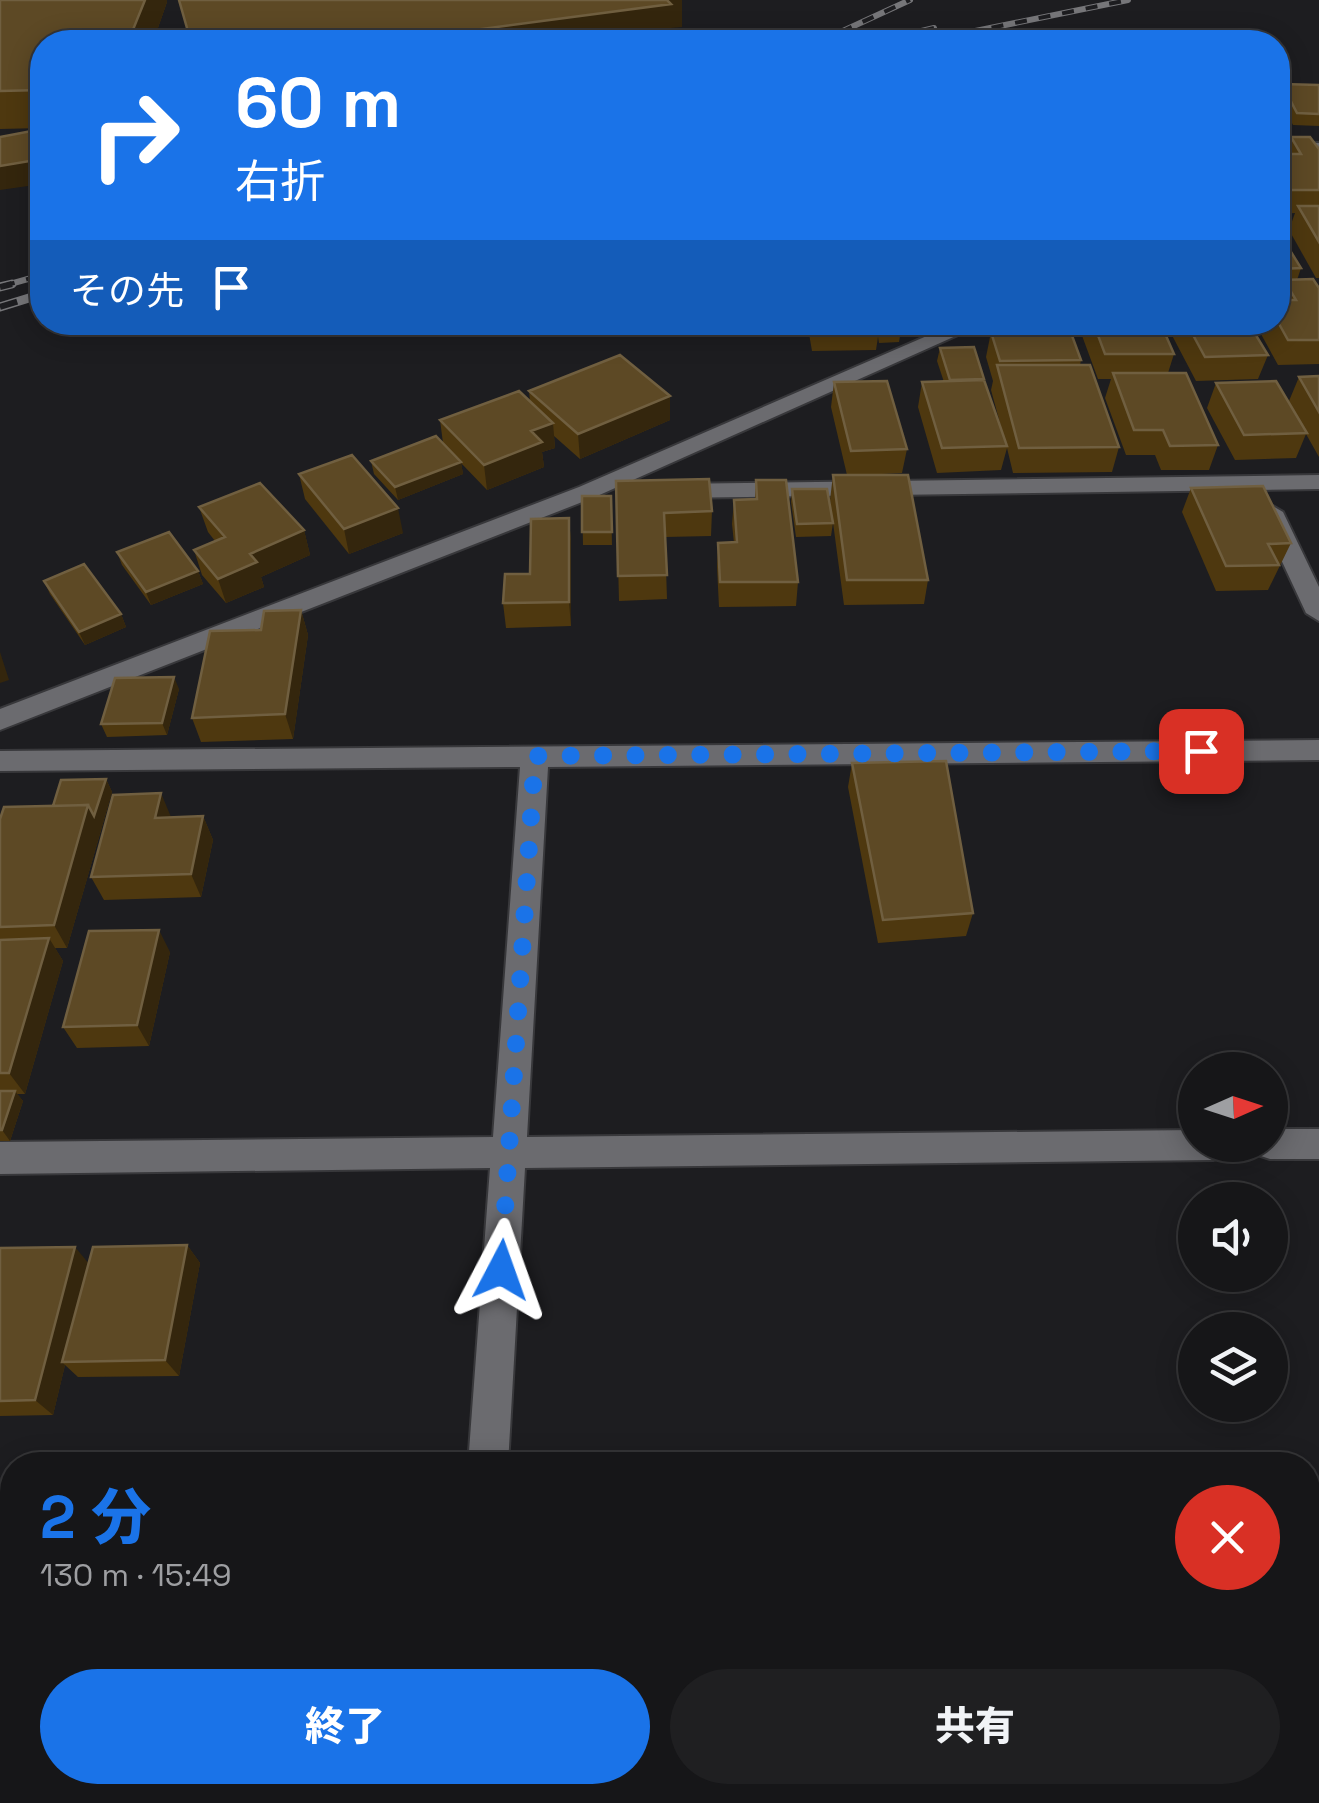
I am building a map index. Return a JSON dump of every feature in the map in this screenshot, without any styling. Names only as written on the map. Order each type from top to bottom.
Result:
[{"type":"street","points":[[1290,149],[1319,148]]},
{"type":"street","points":[[0,720],[587,492],[947,335]]},
{"type":"street","points":[[1256,482],[1319,613]]},
{"type":"street","points":[[587,492],[1319,482]]},
{"type":"street","points":[[0,761],[1319,750]]},
{"type":"street","points":[[489,1452],[535,756]]},
{"type":"street","points":[[1288,1144],[1319,1144]]},
{"type":"street","points":[[0,1158],[1178,1145]]},
{"type":"building","points":[[0,0],[145,0],[133,30],[30,30],[30,90],[0,91]]},
{"type":"building","points":[[179,0],[667,0],[671,4],[475,30],[188,30]]},
{"type":"building","points":[[1290,84],[1319,85],[1319,114],[1297,113],[1290,99]]},
{"type":"building","points":[[30,131],[30,161],[0,166],[0,137]]},
{"type":"building","points":[[1291,137],[1310,137],[1319,149],[1319,190],[1290,190],[1290,154],[1301,154]]},
{"type":"building","points":[[1298,206],[1319,206],[1319,242]]},
{"type":"building","points":[[1290,250],[1301,268],[1290,268]]},
{"type":"building","points":[[1313,279],[1319,288],[1319,340],[1288,340],[1285,335],[1290,335],[1290,300],[1296,300],[1290,280]]},
{"type":"building","points":[[992,335],[1072,335],[1081,360],[1000,361]]},
{"type":"building","points":[[1098,335],[1166,335],[1174,354],[1105,354]]},
{"type":"building","points":[[1193,335],[1256,335],[1268,355],[1205,357]]},
{"type":"building","points":[[974,347],[984,379],[950,380],[940,348]]},
{"type":"building","points":[[620,355],[670,396],[578,434],[529,391]]},
{"type":"building","points":[[997,365],[1090,365],[1119,447],[1019,448]]},
{"type":"building","points":[[1113,373],[1186,373],[1218,445],[1170,446],[1163,430],[1134,430]]},
{"type":"building","points":[[1319,376],[1319,412],[1299,377]]},
{"type":"building","points":[[984,380],[1007,446],[942,448],[922,382]]},
{"type":"building","points":[[887,381],[907,449],[851,451],[834,382]]},
{"type":"building","points":[[1276,381],[1307,433],[1244,435],[1216,383]]},
{"type":"building","points":[[519,391],[553,423],[531,431],[542,442],[484,465],[440,420]]},
{"type":"building","points":[[436,436],[461,462],[395,487],[371,461]]},
{"type":"building","points":[[352,455],[398,508],[344,529],[299,474]]},
{"type":"building","points":[[833,475],[908,475],[928,580],[847,580]]},
{"type":"building","points":[[709,479],[712,511],[664,513],[667,575],[618,576],[616,481]]},
{"type":"building","points":[[756,480],[786,480],[798,582],[720,582],[718,543],[737,542],[734,500],[757,499]]},
{"type":"building","points":[[260,483],[304,530],[250,554],[257,562],[218,579],[194,550],[225,537],[199,507]]},
{"type":"building","points":[[1263,486],[1291,543],[1268,544],[1279,565],[1226,566],[1191,488]]},
{"type":"building","points":[[792,489],[827,489],[833,523],[797,524]]},
{"type":"building","points":[[582,496],[611,496],[612,532],[582,532]]},
{"type":"building","points":[[569,518],[569,602],[503,603],[505,574],[530,574],[531,519]]},
{"type":"building","points":[[169,532],[198,571],[146,592],[117,552]]},
{"type":"building","points":[[84,564],[121,614],[79,632],[44,581]]},
{"type":"building","points":[[301,610],[285,714],[192,718],[210,631],[261,630],[264,611]]},
{"type":"building","points":[[174,677],[162,723],[101,724],[115,678]]},
{"type":"building","points":[[946,761],[973,913],[883,920],[852,763]]},
{"type":"building","points":[[106,779],[94,816],[88,805],[53,806],[61,780]]},
{"type":"building","points":[[161,793],[155,818],[203,816],[191,874],[91,877],[113,795]]},
{"type":"building","points":[[88,805],[54,925],[0,927],[0,819],[4,807]]},
{"type":"building","points":[[159,930],[137,1025],[63,1027],[89,931]]},
{"type":"building","points":[[49,938],[9,1073],[0,1073],[0,940]]},
{"type":"building","points":[[0,1091],[15,1091],[2,1130],[0,1130]]},
{"type":"building","points":[[187,1245],[165,1360],[62,1362],[93,1247]]},
{"type":"building","points":[[75,1247],[35,1400],[0,1401],[0,1248]]},
{"type":"railway","points":[[845,30],[910,0]]},
{"type":"railway","points":[[980,30],[1128,0]]},
{"type":"railway","points":[[926,30],[934,28]]},
{"type":"railway","points":[[3,286],[30,278]]},
{"type":"railway","points":[[0,287],[12,284]]},
{"type":"railway","points":[[0,307],[30,298]]},
{"type":"route","points":[[501,1270],[535,756],[1201,751]]}]
